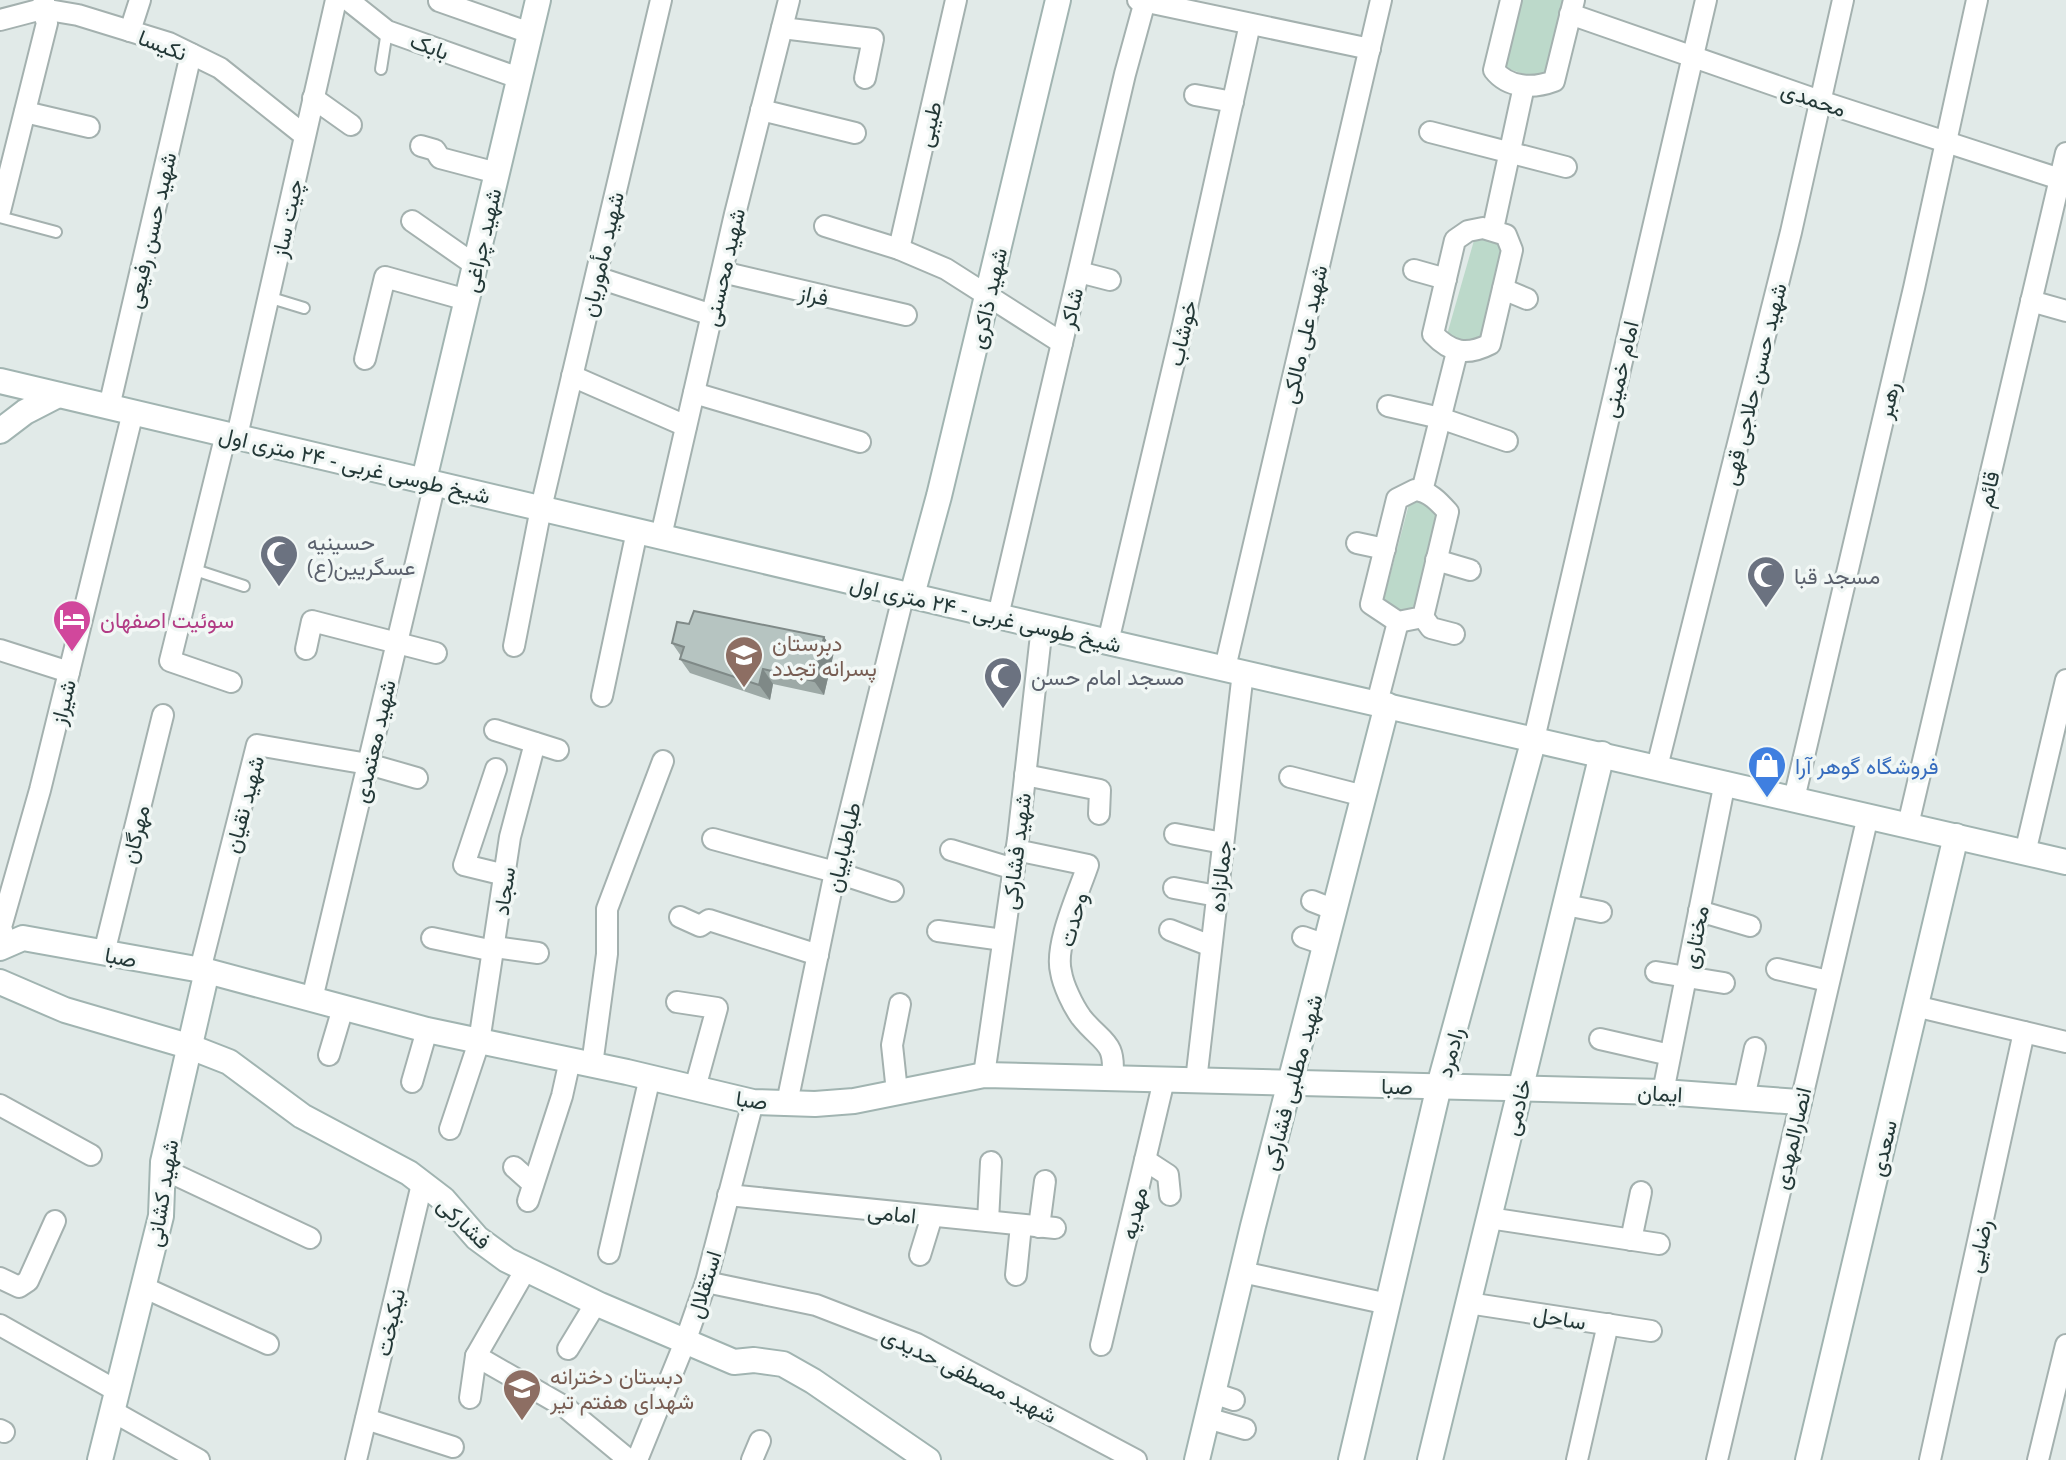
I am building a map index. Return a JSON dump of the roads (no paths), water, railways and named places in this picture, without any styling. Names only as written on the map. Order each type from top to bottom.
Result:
[{"type":"street","points":[[130,31],[140,0]]},
{"type":"street","name":"چیت ساز","points":[[231,682],[170,661],[192,569],[268,297],[336,0]]},
{"type":"street","name":"بابک","points":[[348,0],[387,31],[519,78]]},
{"type":"street","name":"شهید چراغی","points":[[429,481],[467,300],[538,0]]},
{"type":"street","name":"شهید مأموریان","points":[[514,646],[541,508],[661,0]]},
{"type":"street","name":"شهید محسنی","points":[[602,696],[649,533],[686,426],[789,0]]},
{"type":"street","name":"طیبی","points":[[899,249],[956,0]]},
{"type":"street","name":"شهید ذاکری","points":[[908,594],[939,496],[1058,0]]},
{"type":"street","name":"شهید علی مالکی","points":[[1234,670],[1381,0]]},
{"type":"street","points":[[1511,0],[1494,70],[1506,82],[1524,86],[1542,86],[1554,81],[1572,7]]},
{"type":"street","name":"امام خمینی","points":[[1534,739],[1706,0]]},
{"type":"street","name":"شهید حسن حلاجی قهی","points":[[1657,767],[1791,232],[1843,0]]},
{"type":"street","name":"رهبر","points":[[1794,799],[1977,0]]},
{"type":"street","points":[[439,1],[530,33]]},
{"type":"street","points":[[1141,1],[1194,6],[1250,24],[1370,49]]},
{"type":"street","name":"شاکر","points":[[998,616],[1141,1]]},
{"type":"street","points":[[0,214],[47,23],[43,5]]},
{"type":"street","name":"نکیسا","points":[[0,20],[43,5],[169,43],[220,68],[304,135]]},
{"type":"street","name":"محمدی","points":[[1572,7],[1694,56],[1820,101],[2060,179]]},
{"type":"street","name":"خوشاب","points":[[1108,642],[1250,24]]},
{"type":"street","points":[[782,28],[873,39],[865,78]]},
{"type":"street","name":"شهید حسن رفیعی","points":[[121,409],[191,54]]},
{"type":"street","points":[[1493,229],[1524,86]]},
{"type":"street","points":[[1195,95],[1233,102]]},
{"type":"street","points":[[313,98],[351,125]]},
{"type":"street","points":[[761,110],[855,133]]},
{"type":"street","points":[[25,112],[89,127]]},
{"type":"street","points":[[1430,132],[1566,167]]},
{"type":"street","points":[[421,146],[435,150],[440,158],[497,173]]},
{"type":"street","name":"قائم","points":[[1908,825],[2066,153]]},
{"type":"street","points":[[412,221],[475,265]]},
{"type":"street","points":[[825,226],[899,249],[946,269],[1062,343]]},
{"type":"street","points":[[1493,229],[1506,235],[1512,250],[1490,344],[1478,350],[1457,352],[1433,334],[1455,240],[1468,231],[1493,229]]},
{"type":"street","points":[[1414,270],[1446,279]]},
{"type":"street","name":"فراز","points":[[722,272],[906,315]]},
{"type":"street","points":[[1079,272],[1110,280]]},
{"type":"street","points":[[365,359],[385,277],[467,300]]},
{"type":"street","points":[[596,277],[712,315]]},
{"type":"street","points":[[1503,289],[1527,299]]},
{"type":"street","points":[[2031,301],[2066,311]]},
{"type":"street","points":[[1422,491],[1457,352]]},
{"type":"street","points":[[572,376],[686,426]]},
{"type":"street","name":"شیخ طوسی غربی - ۲۴ متری اول","points":[[0,381],[1108,642],[2066,862]]},
{"type":"street","points":[[694,393],[860,442]]},
{"type":"street","points":[[0,431],[25,412],[58,395]]},
{"type":"street","points":[[1388,406],[1440,418],[1507,441]]},
{"type":"street","name":"شیراز","points":[[3,945],[1,927],[69,672],[121,409]]},
{"type":"street","name":"شهید معتمدی","points":[[312,999],[397,642],[429,481]]},
{"type":"street","points":[[1423,617],[1398,622],[1371,604],[1397,499],[1415,490],[1436,500],[1448,512],[1423,617],[1431,628],[1454,634]]},
{"type":"street","points":[[1357,543],[1385,549]]},
{"type":"street","points":[[1436,560],[1470,570]]},
{"type":"street","name":"طباطباییان","points":[[787,1103],[835,872],[908,594]]},
{"type":"street","points":[[306,649],[312,621],[436,653]]},
{"type":"street","points":[[1382,704],[1398,622]]},
{"type":"street","name":"شهید فشارکی","points":[[984,1075],[1015,860],[1042,626]]},
{"type":"street","points":[[0,650],[69,672]]},
{"type":"street","name":"جمالزاده","points":[[1196,1081],[1223,843],[1234,670]]},
{"type":"street","points":[[2025,853],[2066,680]]},
{"type":"street","name":"شهید مطلبی فشارکی","points":[[1197,1460],[1207,1418],[1223,1396],[1242,1272],[1326,945],[1324,905],[1364,796],[1382,704]]},
{"type":"street","name":"مهرگان","points":[[104,953],[163,715]]},
{"type":"street","points":[[495,730],[558,750]]},
{"type":"street","name":"رادمرد","points":[[1351,1460],[1439,1086],[1534,739]]},
{"type":"street","name":"سجاد","points":[[450,1129],[479,1042],[510,837],[535,743]]},
{"type":"street","name":"شهید نقیان","points":[[204,971],[257,745],[368,764]]},
{"type":"street","name":"خادمی","points":[[1430,1460],[1602,754]]},
{"type":"street","points":[[514,1167],[531,1192],[562,1096],[581,1062],[607,954],[607,909],[663,761]]},
{"type":"street","points":[[368,764],[417,778]]},
{"type":"street","points":[[496,769],[464,865],[505,875]]},
{"type":"street","points":[[1025,775],[1100,790],[1099,814]]},
{"type":"street","points":[[1290,777],[1364,796]]},
{"type":"street","name":"مختاری","points":[[1663,1092],[1725,782]]},
{"type":"street","name":"انصارالمهدی","points":[[1717,1460],[1868,816]]},
{"type":"street","points":[[1175,834],[1223,843]]},
{"type":"street","name":"سعدی","points":[[1808,1460],[1956,836]]},
{"type":"street","points":[[713,839],[893,891]]},
{"type":"street","points":[[951,850],[1015,860]]},
{"type":"street","name":"وحدت","points":[[1015,860],[1088,865],[1065,927],[1060,970],[1079,1015],[1108,1045],[1114,1059],[1112,1079]]},
{"type":"street","points":[[1174,888],[1217,896]]},
{"type":"street","points":[[1566,905],[1601,912]]},
{"type":"street","points":[[1699,911],[1750,926]]},
{"type":"street","points":[[680,917],[700,926],[709,920],[818,955]]},
{"type":"street","points":[[1170,930],[1211,946]]},
{"type":"street","points":[[938,931],[1003,940]]},
{"type":"street","points":[[1303,937],[1326,945]]},
{"type":"street","name":"صبا","points":[[3,945],[23,938],[204,971],[427,1030],[753,1102],[854,1101],[984,1075],[1521,1088]]},
{"type":"street","points":[[432,938],[538,953]]},
{"type":"street","points":[[1777,969],[1828,981]]},
{"type":"street","name":"شهید کشانی","points":[[100,1460],[161,1216],[163,1169],[204,971]]},
{"type":"street","points":[[1656,972],[1724,983]]},
{"type":"street","name":"فشارکی","points":[[0,982],[65,1010],[188,1046],[229,1062],[302,1116],[409,1173],[443,1199],[477,1238],[507,1260],[596,1303],[734,1362],[754,1360],[783,1364],[813,1381],[916,1457]]},
{"type":"street","points":[[677,1002],[717,1008],[695,1088]]},
{"type":"street","points":[[897,1092],[892,1045],[900,1004]]},
{"type":"street","points":[[1915,1006],[2066,1042]]},
{"type":"street","points":[[329,1055],[343,1008]]},
{"type":"street","points":[[412,1082],[427,1030]]},
{"type":"street","name":"رضایی","points":[[1930,1460],[2024,1032]]},
{"type":"street","points":[[1600,1039],[1670,1055]]},
{"type":"street","points":[[1744,1098],[1755,1048]]},
{"type":"street","points":[[609,1253],[650,1077]]},
{"type":"street","name":"مهدیه","points":[[1101,1345],[1164,1080]]},
{"type":"street","name":"ایمان","points":[[1521,1088],[1663,1092],[1799,1102]]},
{"type":"street","name":"استقلال","points":[[637,1460],[706,1282],[753,1102]]},
{"type":"street","points":[[0,1105],[91,1155]]},
{"type":"street","points":[[1145,1160],[1168,1175],[1170,1195]]},
{"type":"street","points":[[988,1221],[991,1162]]},
{"type":"street","points":[[163,1169],[310,1238]]},
{"type":"street","points":[[1016,1275],[1039,1226],[1045,1181]]},
{"type":"street","name":"نیکبخت","points":[[356,1460],[422,1184]]},
{"type":"street","points":[[1631,1240],[1641,1192]]},
{"type":"street","name":"امامی","points":[[728,1195],[1039,1226]]},
{"type":"street","points":[[920,1255],[932,1216]]},
{"type":"street","points":[[1489,1218],[1659,1244]]},
{"type":"street","points":[[0,1278],[19,1287],[28,1281],[55,1221]]},
{"type":"street","points":[[470,1398],[476,1356],[526,1269]]},
{"type":"street","points":[[1242,1272],[1388,1304]]},
{"type":"street","name":"شهید مصطفی حدیدی","points":[[706,1282],[816,1305],[917,1344],[1136,1460]]},
{"type":"street","points":[[143,1287],[268,1344]]},
{"type":"street","points":[[568,1349],[596,1303]]},
{"type":"street","name":"ساحل","points":[[1468,1303],[1651,1331]]},
{"type":"street","points":[[1577,1460],[1608,1324]]},
{"type":"street","points":[[0,1325],[199,1460]]},
{"type":"street","points":[[2038,1460],[2066,1345]]},
{"type":"street","points":[[476,1356],[565,1407],[629,1460]]},
{"type":"street","points":[[1207,1418],[1245,1429]]},
{"type":"street","points":[[366,1419],[453,1447]]},
{"type":"lane","points":[[381,69],[387,31]]},
{"type":"lane","points":[[0,214],[56,232]]},
{"type":"lane","points":[[268,297],[304,308]]},
{"type":"lane","points":[[192,569],[244,586]]},
{"type":"place","name":"حسینیه عسگریین(ع)","points":[[279,588]]},
{"type":"place","name":"مسجد قبا","points":[[1766,609]]},
{"type":"place","name":"سوئیت اصفهان","points":[[72,653]]},
{"type":"place","name":"دبرستان پسرانه تجدد","points":[[744,689]]},
{"type":"place","name":"مسجد امام حسن","points":[[1003,710]]},
{"type":"place","name":"فروشگاه گوهر آرا","points":[[1767,799]]},
{"type":"place","name":"دبستان دخترانه شهدای هفتم تیر","points":[[522,1422]]}]
